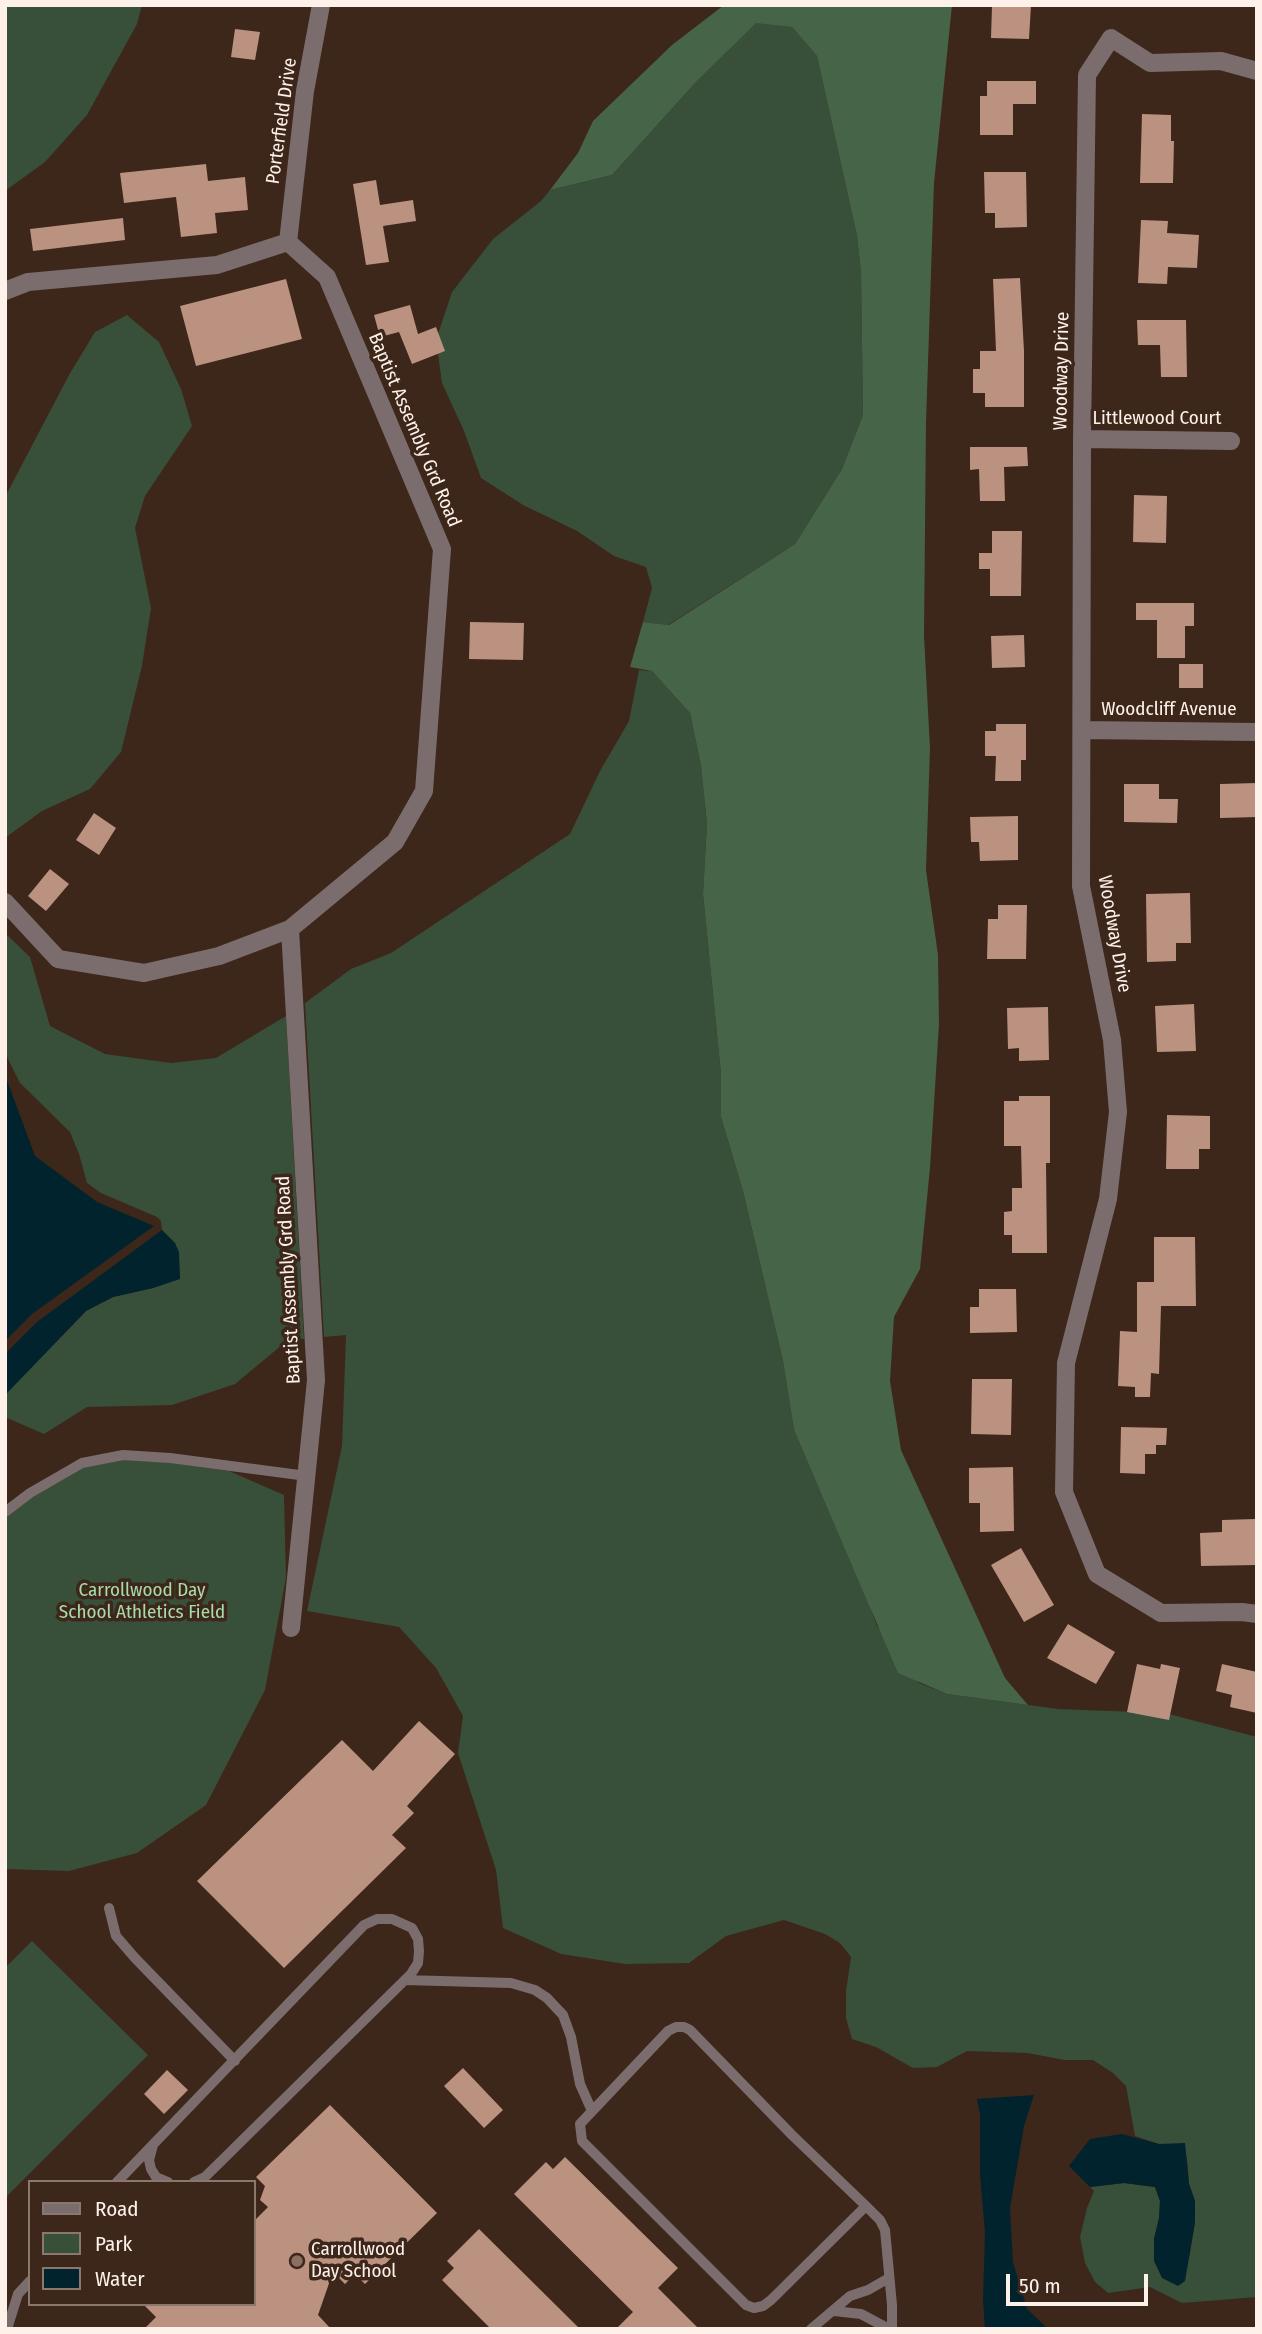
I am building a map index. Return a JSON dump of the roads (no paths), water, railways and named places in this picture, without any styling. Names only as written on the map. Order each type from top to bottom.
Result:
[{"type":"street","name":"Porterfield Drive","points":[[288,242],[305,91],[321,5]]},
{"type":"street","name":"Woodway Drive","points":[[1257,71],[1221,61],[1150,63],[1111,38],[1087,75],[1082,439],[1081,887],[1112,1040],[1118,1112],[1108,1199],[1066,1363],[1064,1492],[1097,1574],[1161,1612],[1257,1614]]},
{"type":"street","points":[[5,291],[28,282],[217,265],[288,242]]},
{"type":"street","name":"Baptist Assembly Grd Road","points":[[5,902],[58,959],[144,973],[219,956],[290,929],[395,842],[425,791],[442,549],[327,277],[288,242]]},
{"type":"street","name":"Littlewood Court","points":[[1082,439],[1231,440]]},
{"type":"street","name":"Woodcliff Avenue","points":[[1082,730],[1257,732]]},
{"type":"street","name":"Baptist Assembly Grd Road","points":[[290,929],[316,1380],[291,1628]]},
{"type":"lane","points":[[5,1512],[30,1493],[82,1464],[123,1455],[170,1458],[307,1476]]},
{"type":"lane","points":[[109,1908],[116,1936],[235,2061]]},
{"type":"lane","points":[[119,2180],[364,1926],[377,1920],[392,1919],[412,1928],[418,1939],[418,1963],[405,1980],[205,2177],[198,2180]]},
{"type":"lane","points":[[405,1980],[511,1983],[541,1994],[563,2015],[571,2037],[580,2084],[592,2110]]},
{"type":"lane","points":[[834,2311],[861,2314],[890,2329],[885,2230],[880,2220],[866,2206],[684,2026],[676,2026],[668,2031],[580,2123],[582,2141],[746,2305],[754,2308],[771,2300],[866,2206]]},
{"type":"lane","points":[[154,2143],[149,2160],[151,2169],[156,2177],[163,2180]]},
{"type":"lane","points":[[811,2329],[850,2296],[889,2278]]},
{"type":"lane","points":[[7,2329],[18,2294],[28,2283]]},
{"type":"water","points":[[5,1075],[35,1156],[97,1202],[154,1226],[32,1314],[5,1341]]},
{"type":"water","points":[[162,1230],[175,1243],[179,1252],[180,1279],[113,1297],[86,1311],[5,1395],[5,1354],[37,1322]]},
{"type":"water","points":[[1034,2095],[1024,2126],[1010,2208],[1013,2262],[1027,2309],[1048,2329],[985,2329],[985,2232],[977,2099]]},
{"type":"water","points":[[1122,2134],[1159,2144],[1185,2143],[1189,2184],[1195,2201],[1195,2222],[1185,2281],[1178,2286],[1162,2278],[1154,2261],[1154,2239],[1160,2201],[1155,2187],[1124,2183],[1090,2187],[1069,2166],[1090,2139]]},
{"type":"place","name":"Carrollwood Day School","points":[[297,2261]]},
{"type":"park label","name":"Carrollwood Day School Athletics Field","points":[[142,1602]]}]
